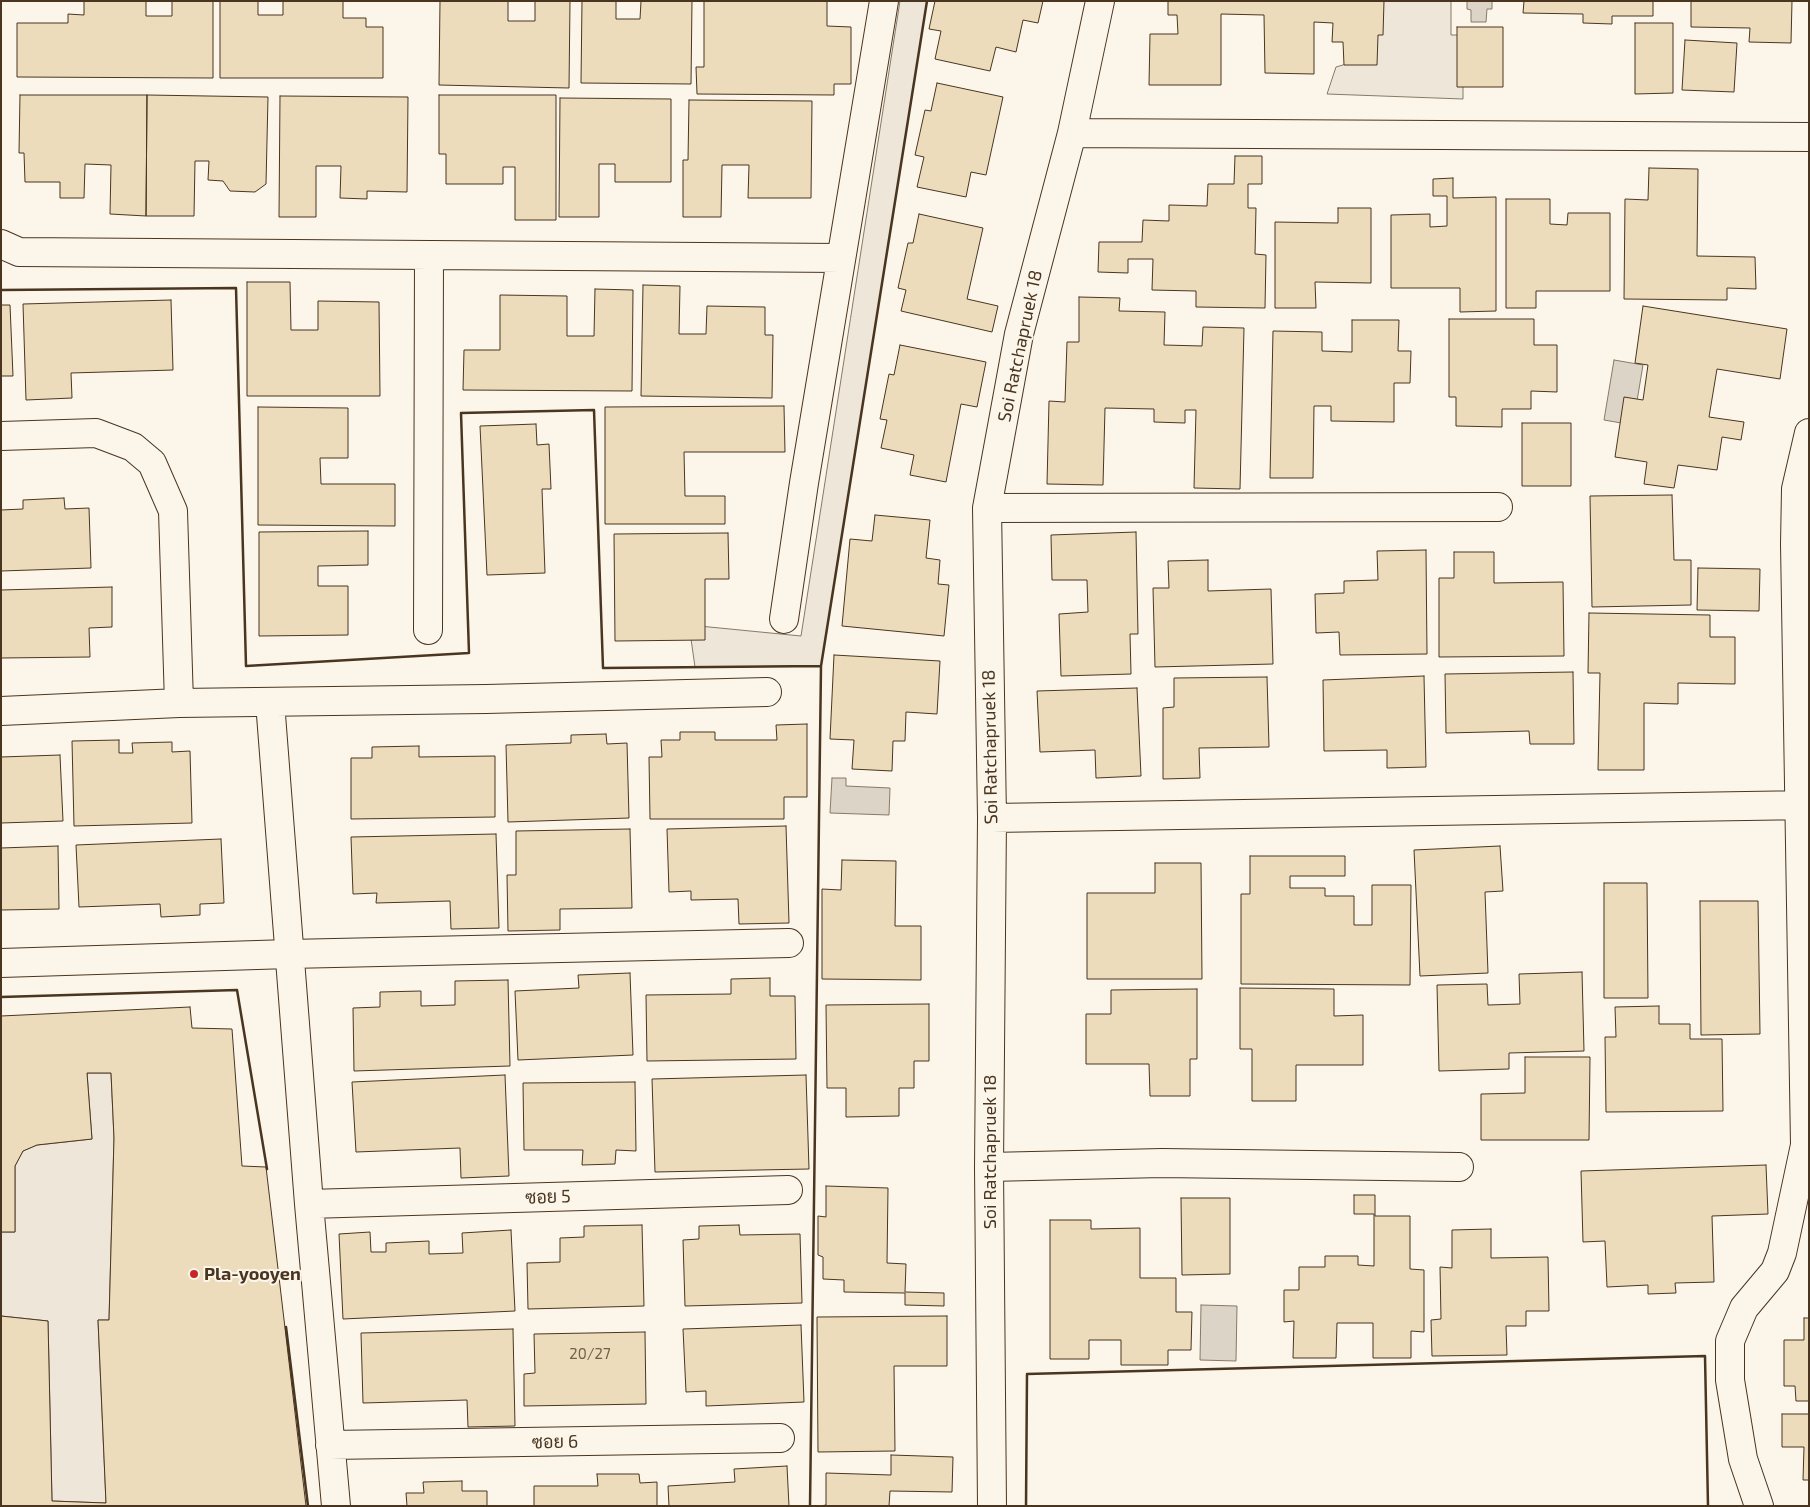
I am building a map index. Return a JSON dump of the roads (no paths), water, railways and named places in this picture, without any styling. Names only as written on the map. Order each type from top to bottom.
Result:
[{"type":"street","points":[[784,620],[804,483],[884,1]]},
{"type":"street","name":"Soi Ratchapruek 18","points":[[992,1506],[989,1167],[992,818],[987,508],[1019,334],[1072,133],[1100,1]]},
{"type":"street","points":[[1072,133],[1809,137]]},
{"type":"street","points":[[1,244],[19,252],[841,258]]},
{"type":"street","points":[[428,630],[429,255]]},
{"type":"street","points":[[1,436],[96,433],[133,447],[152,463],[172,511],[179,704]]},
{"type":"street","points":[[1759,1506],[1743,1459],[1730,1380],[1730,1341],[1744,1308],[1775,1271],[1782,1253],[1807,1145],[1804,805],[1794,544],[1796,489],[1809,433]]},
{"type":"street","points":[[987,508],[1498,507]]},
{"type":"street","points":[[1,710],[179,704],[767,692]]},
{"type":"street","points":[[270,702],[309,1204],[336,1506]]},
{"type":"street","points":[[992,818],[1804,805]]},
{"type":"street","points":[[1,963],[289,954],[789,943]]},
{"type":"street","points":[[989,1167],[1162,1163],[1458,1168]]},
{"type":"street","name":"ซอย 5","points":[[309,1204],[788,1190]]},
{"type":"street","name":"ซอย 6","points":[[330,1445],[780,1438]]},
{"type":"place","name":"Pla-yooyen","points":[[194,1274]]}]
